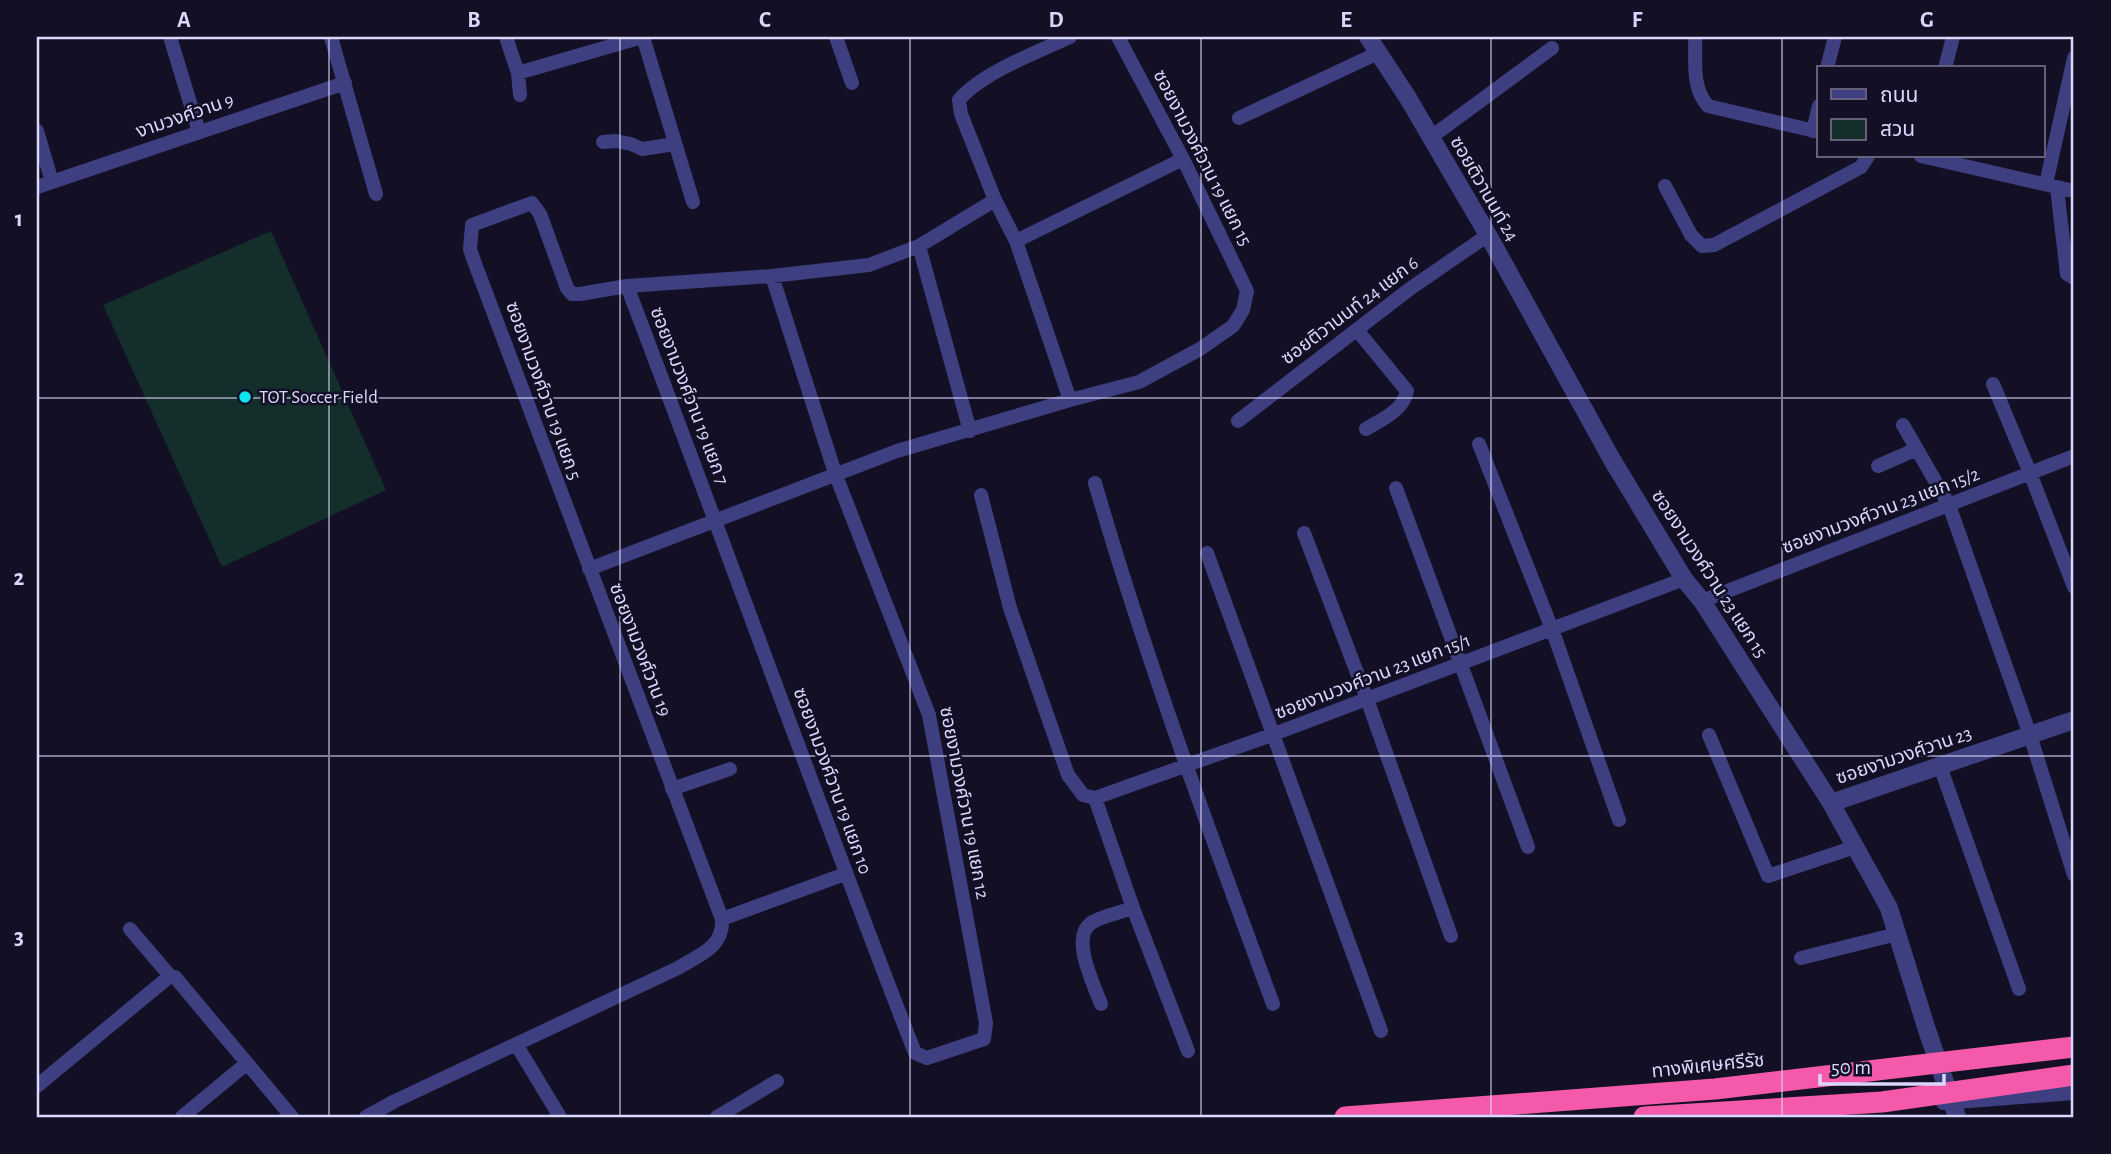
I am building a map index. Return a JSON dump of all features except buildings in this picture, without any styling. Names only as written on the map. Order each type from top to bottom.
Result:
[{"type":"highway","name":"ทางพิเศษศรีรัช","points":[[1345,1117],[1715,1089],[2074,1047]]},
{"type":"highway","points":[[1644,1117],[1882,1102],[2074,1075]]},
{"type":"street","points":[[170,37],[199,132]]},
{"type":"street","points":[[331,37],[376,194]]},
{"type":"street","points":[[506,37],[518,73],[520,95]]},
{"type":"street","points":[[518,73],[642,37],[693,202]]},
{"type":"street","points":[[836,37],[852,83]]},
{"type":"street","points":[[1070,37],[982,80],[967,90],[959,100],[961,114],[995,200],[1016,241],[1070,400]]},
{"type":"street","name":"ซอยติวานนท์ 24","points":[[1368,37],[1408,98],[1560,364]]},
{"type":"street","points":[[1695,37],[1696,84],[1700,97],[1708,106],[1816,131]]},
{"type":"street","points":[[1828,66],[1835,37]]},
{"type":"street","points":[[1946,66],[1953,37]]},
{"type":"street","name":"ซอยงามวงศ์วาน 19 แยก 15","points":[[1120,40],[1183,159],[1247,291]]},
{"type":"street","points":[[1430,138],[1552,48]]},
{"type":"street","points":[[1239,118],[1378,53]]},
{"type":"street","points":[[2074,58],[2051,186],[2067,274],[2074,278]]},
{"type":"street","name":"งามวงศ์วาน 9","points":[[37,187],[345,83]]},
{"type":"street","points":[[37,131],[52,182]]},
{"type":"street","points":[[603,142],[616,141],[642,149],[675,144]]},
{"type":"street","points":[[1665,186],[1691,235],[1703,246],[1714,244],[1861,167],[1867,158]]},
{"type":"street","points":[[1932,158],[2074,191]]},
{"type":"street","points":[[1016,241],[1183,159]]},
{"type":"street","points":[[627,286],[772,276],[869,265],[919,246],[995,200]]},
{"type":"street","name":"ซอยงามวงศ์วาน 19 แยก 5","points":[[589,569],[474,261],[470,248],[472,225],[532,203],[540,214],[572,294],[627,286]]},
{"type":"street","name":"ซอยติวานนท์ 24 แยก 6","points":[[1238,421],[1411,288],[1488,235]]},
{"type":"street","points":[[919,246],[970,431]]},
{"type":"street","points":[[772,276],[835,473]]},
{"type":"street","name":"ซอยงามวงศ์วาน 19 แยก 7","points":[[627,286],[716,520]]},
{"type":"street","name":"ซอยงามวงศ์วาน 19","points":[[722,919],[589,569],[897,451],[1139,382],[1200,349],[1233,326],[1242,310],[1247,291]]},
{"type":"street","points":[[1357,330],[1406,391],[1405,401],[1394,413],[1366,429]]},
{"type":"street","name":"ซอยงามวงศ์วาน 23 แยก 15","points":[[1560,364],[1611,457],[1684,579],[1702,601],[1831,803]]},
{"type":"street","points":[[1993,384],[2031,473],[2074,587]]},
{"type":"street","points":[[1903,425],[1949,505],[2030,735],[2074,875]]},
{"type":"street","points":[[1479,444],[1552,629],[1619,820]]},
{"type":"street","points":[[1878,466],[1917,449]]},
{"type":"street","name":"ซอยงามวงศ์วาน 23 แยก 15/2","points":[[1702,601],[2074,456]]},
{"type":"street","name":"ซอยงามวงศ์วาน 19 แยก 12","points":[[835,473],[929,715],[986,1023],[984,1039],[928,1058],[915,1053]]},
{"type":"street","points":[[1095,483],[1117,560],[1185,765],[1273,1004]]},
{"type":"street","points":[[1395,488],[1528,847]]},
{"type":"street","points":[[981,495],[1010,608],[1068,775],[1083,795],[1095,798],[1133,908],[1188,1051]]},
{"type":"street","name":"ซอยงามวงศ์วาน 19 แยก 10","points":[[716,520],[845,874],[915,1053]]},
{"type":"street","points":[[1304,533],[1367,699],[1451,936]]},
{"type":"street","points":[[1208,553],[1381,1031]]},
{"type":"street","name":"ซอยงามวงศ์วาน 23 แยก 15/1","points":[[1095,798],[1274,734],[1684,579]]},
{"type":"street","name":"ซอยงามวงศ์วาน 23","points":[[1955,1110],[1889,908],[1831,803],[2074,720]]},
{"type":"street","points":[[1709,735],[1768,876],[1855,847]]},
{"type":"street","points":[[1940,765],[2020,989]]},
{"type":"street","points":[[672,789],[730,769]]},
{"type":"street","points":[[366,1117],[678,968],[714,945],[723,932],[722,919],[845,874]]},
{"type":"street","points":[[1101,1003],[1081,945],[1084,932],[1090,923],[1133,908]]},
{"type":"street","points":[[130,929],[170,976],[175,977],[292,1117]]},
{"type":"street","points":[[1801,958],[1897,934]]},
{"type":"street","points":[[37,1086],[170,976]]},
{"type":"street","points":[[516,1044],[560,1117]]},
{"type":"street","points":[[182,1117],[246,1064]]},
{"type":"street","points":[[717,1117],[777,1082]]},
{"type":"street","points":[[1752,1117],[1843,1108],[1955,1110],[2074,1093]]},
{"type":"green space","name":"TOT Soccer Field","points":[[271,231],[386,490],[222,567],[103,305]]},
{"type":"place","name":"TOT Soccer Field","points":[[245,397]]}]
